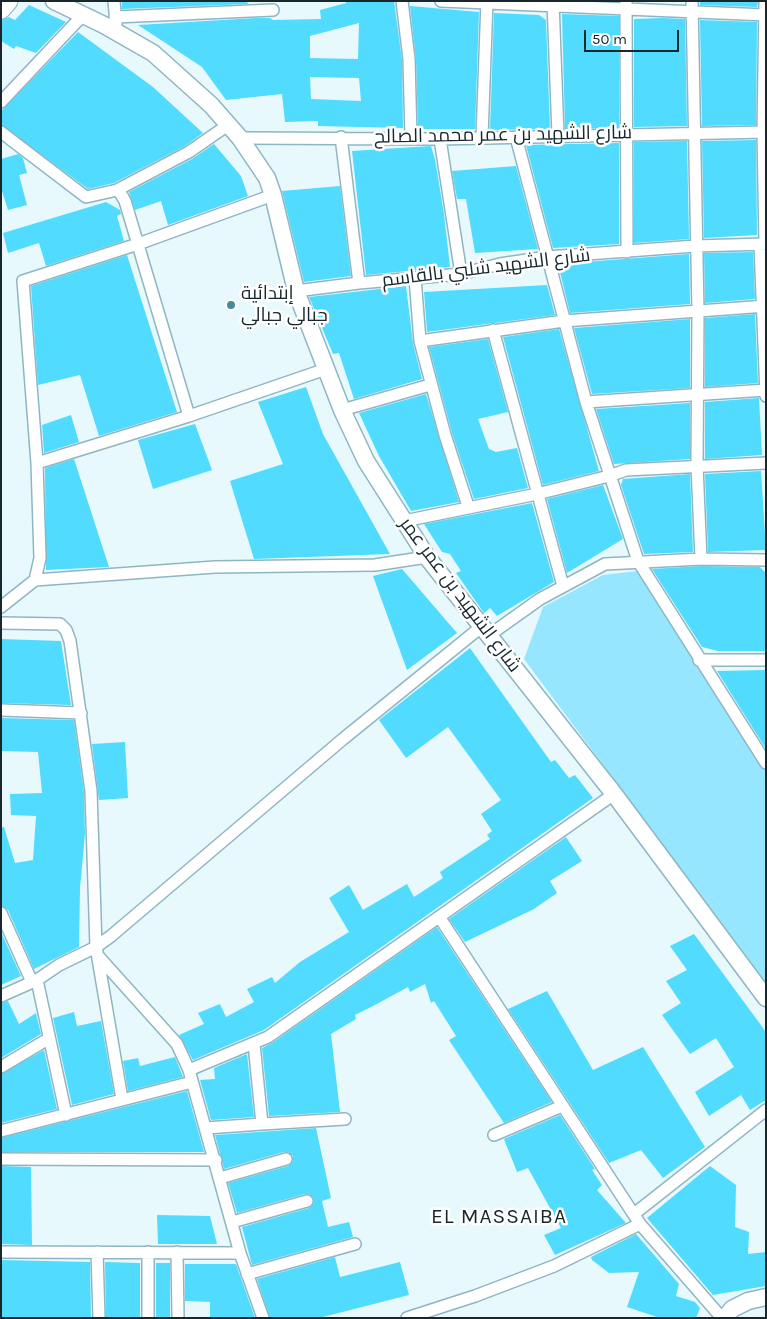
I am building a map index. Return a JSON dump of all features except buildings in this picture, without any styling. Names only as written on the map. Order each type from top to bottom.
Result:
[{"type":"main road","points":[[1,9],[8,1]]},
{"type":"street","name":"شارع الشهيد بن عمر عمر","points":[[54,1],[83,15],[116,25],[205,99],[240,138],[267,178],[273,195],[296,291],[342,410],[366,461],[427,557],[614,794],[766,998]]},
{"type":"street","points":[[114,1],[116,25],[273,10]]},
{"type":"street","points":[[402,1],[409,59],[411,138]]},
{"type":"street","points":[[441,1],[626,6],[692,14],[765,16]]},
{"type":"street","points":[[692,1],[701,559]]},
{"type":"street","points":[[765,1],[764,306],[766,397]]},
{"type":"street","points":[[482,137],[487,2]]},
{"type":"street","points":[[553,4],[558,135]]},
{"type":"street","points":[[626,6],[625,133],[628,252]]},
{"type":"street","points":[[1,102],[83,15]]},
{"type":"street","points":[[1,132],[86,197],[117,190],[189,152],[228,125]]},
{"type":"street","name":"شارع الشهيد بن عمر محمد الصالح","points":[[240,138],[341,137],[440,139],[625,133],[764,132]]},
{"type":"street","points":[[341,137],[359,283]]},
{"type":"street","points":[[516,137],[586,402],[638,561],[766,764]]},
{"type":"street","points":[[440,139],[461,274]]},
{"type":"street","points":[[117,190],[125,201],[189,416]]},
{"type":"street","points":[[35,580],[40,558],[37,463],[23,281],[138,244],[273,195]]},
{"type":"street","name":"شارع الشهيد شلبي بالقاسم","points":[[296,291],[359,283],[461,274],[500,264],[548,257],[695,246],[764,244]]},
{"type":"street","points":[[415,278],[420,340],[430,385],[468,506]]},
{"type":"street","points":[[420,340],[564,321],[764,306]]},
{"type":"street","points":[[492,330],[563,586]]},
{"type":"street","points":[[37,463],[189,416],[326,369]]},
{"type":"street","points":[[342,410],[430,385]]},
{"type":"street","points":[[586,402],[766,390]]},
{"type":"street","points":[[404,521],[468,506],[537,494],[626,470],[766,463]]},
{"type":"street","points":[[1,607],[35,580],[215,567],[375,565],[427,557]]},
{"type":"street","points":[[1,996],[34,981],[59,965],[97,951],[111,936],[336,745],[484,631],[605,564],[701,559],[766,560]]},
{"type":"street","points":[[1,623],[60,624],[70,640],[91,791],[97,951],[122,1099]]},
{"type":"street","points":[[699,660],[766,660]]},
{"type":"street","points":[[1,710],[81,713]]},
{"type":"street","points":[[189,1070],[268,1037],[614,794]]},
{"type":"street","points":[[1,913],[34,981],[66,1114]]},
{"type":"street","points":[[440,918],[640,1224],[723,1318],[732,1309],[748,1301],[766,1297]]},
{"type":"street","points":[[97,951],[177,1044],[189,1070],[216,1160],[240,1253],[263,1318]]},
{"type":"street","points":[[1,1067],[48,1039]]},
{"type":"street","points":[[254,1044],[262,1124]]},
{"type":"street","points":[[1,1131],[192,1082]]},
{"type":"street","points":[[494,1134],[562,1106]]},
{"type":"street","points":[[634,1214],[766,1110]]},
{"type":"street","points":[[206,1128],[344,1119]]},
{"type":"street","points":[[1,1159],[216,1160]]},
{"type":"street","points":[[220,1178],[286,1159]]},
{"type":"street","points":[[232,1222],[308,1201]]},
{"type":"street","points":[[407,1318],[475,1296],[554,1266],[640,1224]]},
{"type":"street","points":[[247,1274],[355,1244]]},
{"type":"street","points":[[1,1252],[240,1253]]},
{"type":"street","points":[[97,1252],[99,1318]]},
{"type":"street","points":[[148,1252],[148,1318]]},
{"type":"street","points":[[177,1252],[178,1318]]},
{"type":"shaded area","points":[[638,571],[727,713],[766,769],[766,983],[524,659],[543,607],[603,575]]},
{"type":"place","name":"إبتدائية جبالي جبالي","points":[[231,305]]},
{"type":"district","name":"EL MASSAIBA","points":[[499,1217]]}]
